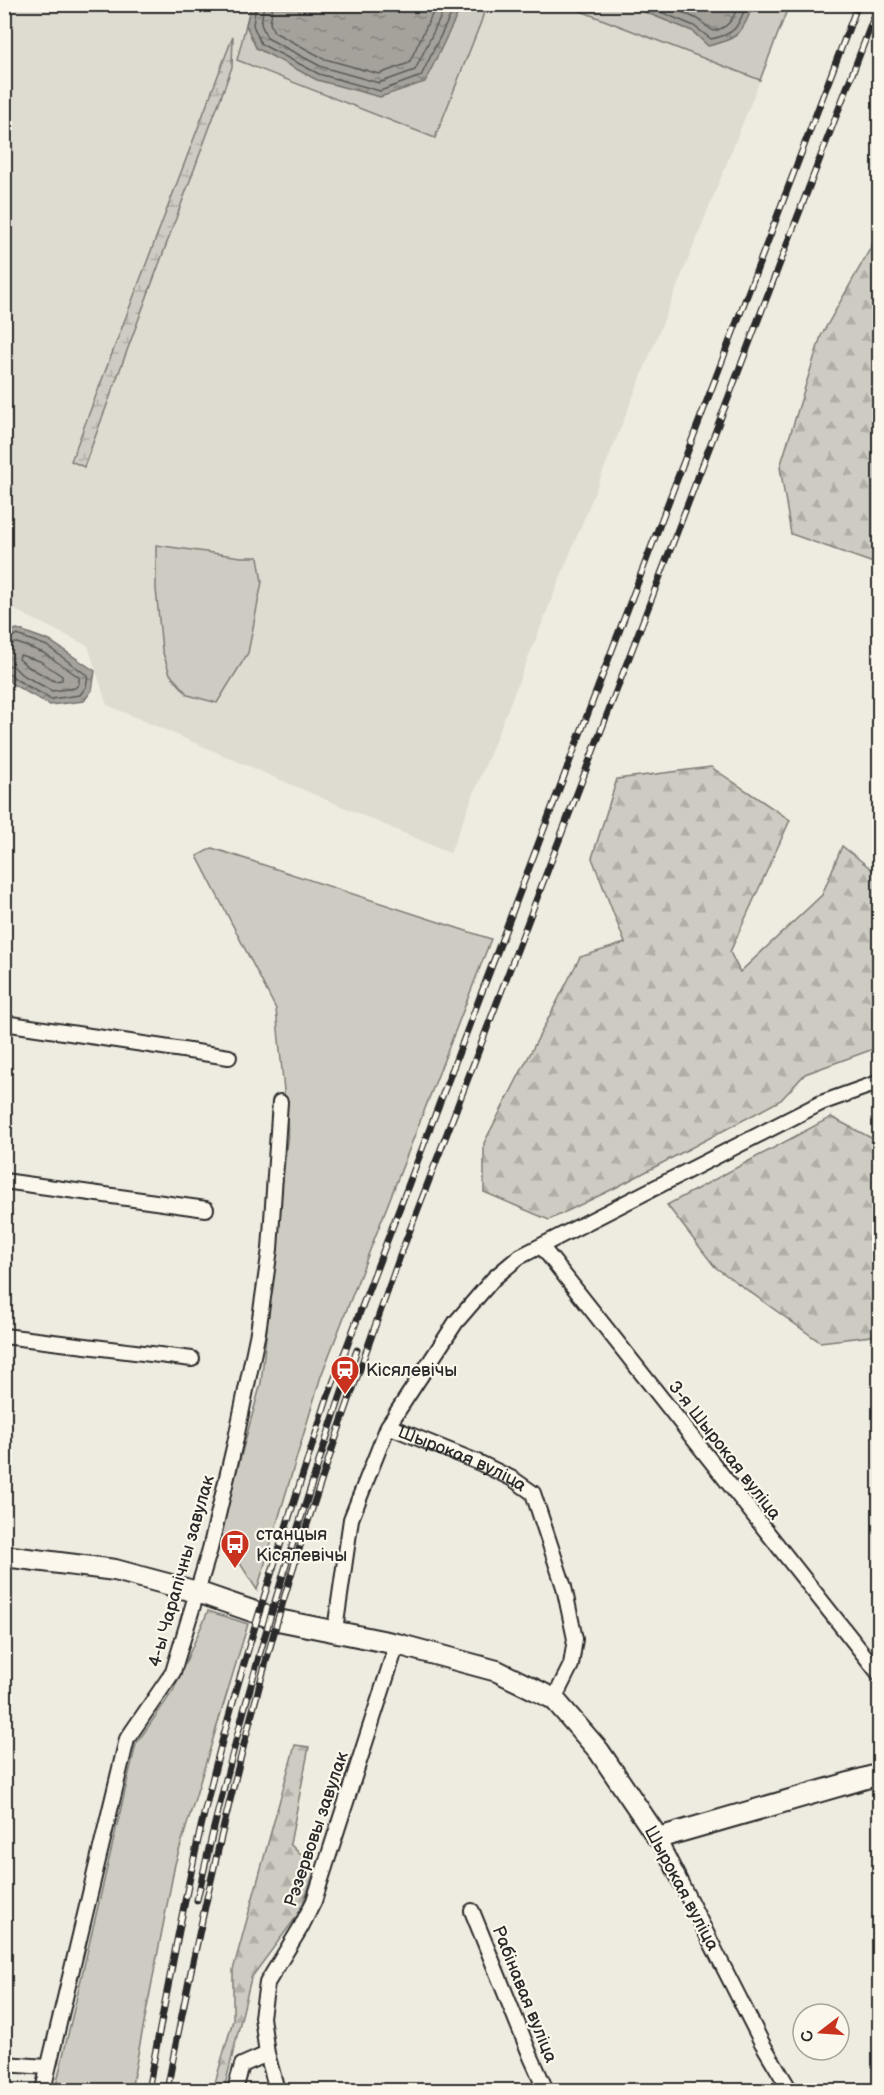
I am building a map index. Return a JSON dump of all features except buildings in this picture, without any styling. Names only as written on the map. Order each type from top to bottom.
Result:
[{"type":"street","points":[[4,1023],[229,1057]]},
{"type":"street","points":[[335,1630],[351,1519],[388,1426],[456,1322],[486,1287],[519,1257],[821,1103],[879,1082]]},
{"type":"street","name":"4-ы Чарапічны завулак","points":[[43,2091],[127,1739],[173,1672],[210,1549],[258,1332],[270,1249],[280,1102]]},
{"type":"street","points":[[4,1181],[206,1209]]},
{"type":"street","name":"3-я Шырокая вуліца","points":[[542,1247],[879,1675]]},
{"type":"street","points":[[4,1336],[192,1359]]},
{"type":"street","name":"Шырокая вуліца","points":[[388,1426],[480,1463],[513,1479],[533,1493],[564,1587],[575,1639],[571,1665],[554,1699]]},
{"type":"street","name":"Шырокая вуліца","points":[[4,1556],[115,1570],[197,1592],[269,1617],[397,1644],[497,1671],[554,1699],[600,1751],[658,1838],[762,2043],[790,2091]]},
{"type":"street","name":"Рэзервовы завулак","points":[[278,2091],[267,2054],[262,2017],[267,1983],[314,1901],[397,1644]]},
{"type":"street","points":[[658,1838],[879,1774]]},
{"type":"street","name":"Рабінавая вуліца","points":[[472,1911],[546,2091]]},
{"type":"street","points":[[235,2091],[242,2065],[267,2054]]},
{"type":"street","points":[[4,2064],[47,2067]]},
{"type":"shaded area","points":[[4,5],[251,5],[246,25],[434,138],[486,5],[565,5],[760,80],[450,853],[107,705],[88,646],[5,605]]},
{"type":"green space","points":[[251,5],[486,5],[435,138],[237,60]]},
{"type":"green space","points":[[565,5],[789,5],[760,80]]},
{"type":"green space","points":[[233,36],[232,67],[84,467],[71,461]]},
{"type":"green space","points":[[879,233],[880,565],[791,534],[780,467],[821,336]]},
{"type":"green space","points":[[156,545],[241,557],[258,557],[262,582],[248,653],[217,703],[188,695],[170,674],[162,650],[156,589]]},
{"type":"green space","points":[[711,767],[790,820],[730,952],[740,972],[822,895],[842,846],[879,875],[879,1047],[805,1074],[781,1100],[617,1187],[549,1220],[484,1192],[484,1143],[580,957],[625,943],[592,858],[617,779]]},
{"type":"green space","points":[[212,848],[491,939],[321,1376],[257,1590],[220,1532],[261,1383],[288,1132],[276,1009],[197,856]]},
{"type":"green space","points":[[831,1117],[879,1142],[880,1335],[820,1342],[715,1267],[667,1205]]},
{"type":"green space","points":[[208,1611],[248,1624],[175,1864],[131,2090],[55,2090],[136,1744],[173,1691]]},
{"type":"green space","points":[[295,1745],[309,1747],[290,1844],[315,1869],[300,1912],[251,1978],[224,2090],[213,2090],[233,2020],[233,1970]]},
{"type":"water","points":[[251,4],[462,5],[425,82],[380,97],[317,80],[256,48],[246,25]]},
{"type":"water","points":[[627,5],[753,5],[746,22],[738,33],[727,41],[708,46],[692,31]]},
{"type":"water","points":[[17,629],[50,641],[95,671],[92,690],[84,701],[50,705],[12,684],[5,676],[5,632]]},
{"type":"railway","points":[[148,2090],[190,1879],[219,1753],[258,1618],[328,1396],[858,4]]},
{"type":"railway","points":[[167,2090],[203,1914],[245,1738],[277,1622],[336,1438],[400,1256],[879,4]]},
{"type":"railway","points":[[197,1900],[258,1661],[328,1434],[357,1350]]},
{"type":"place","name":"Кісялевічы","points":[[345,1396]]},
{"type":"place","name":"станцыя Кісялевічы","points":[[235,1570]]}]
